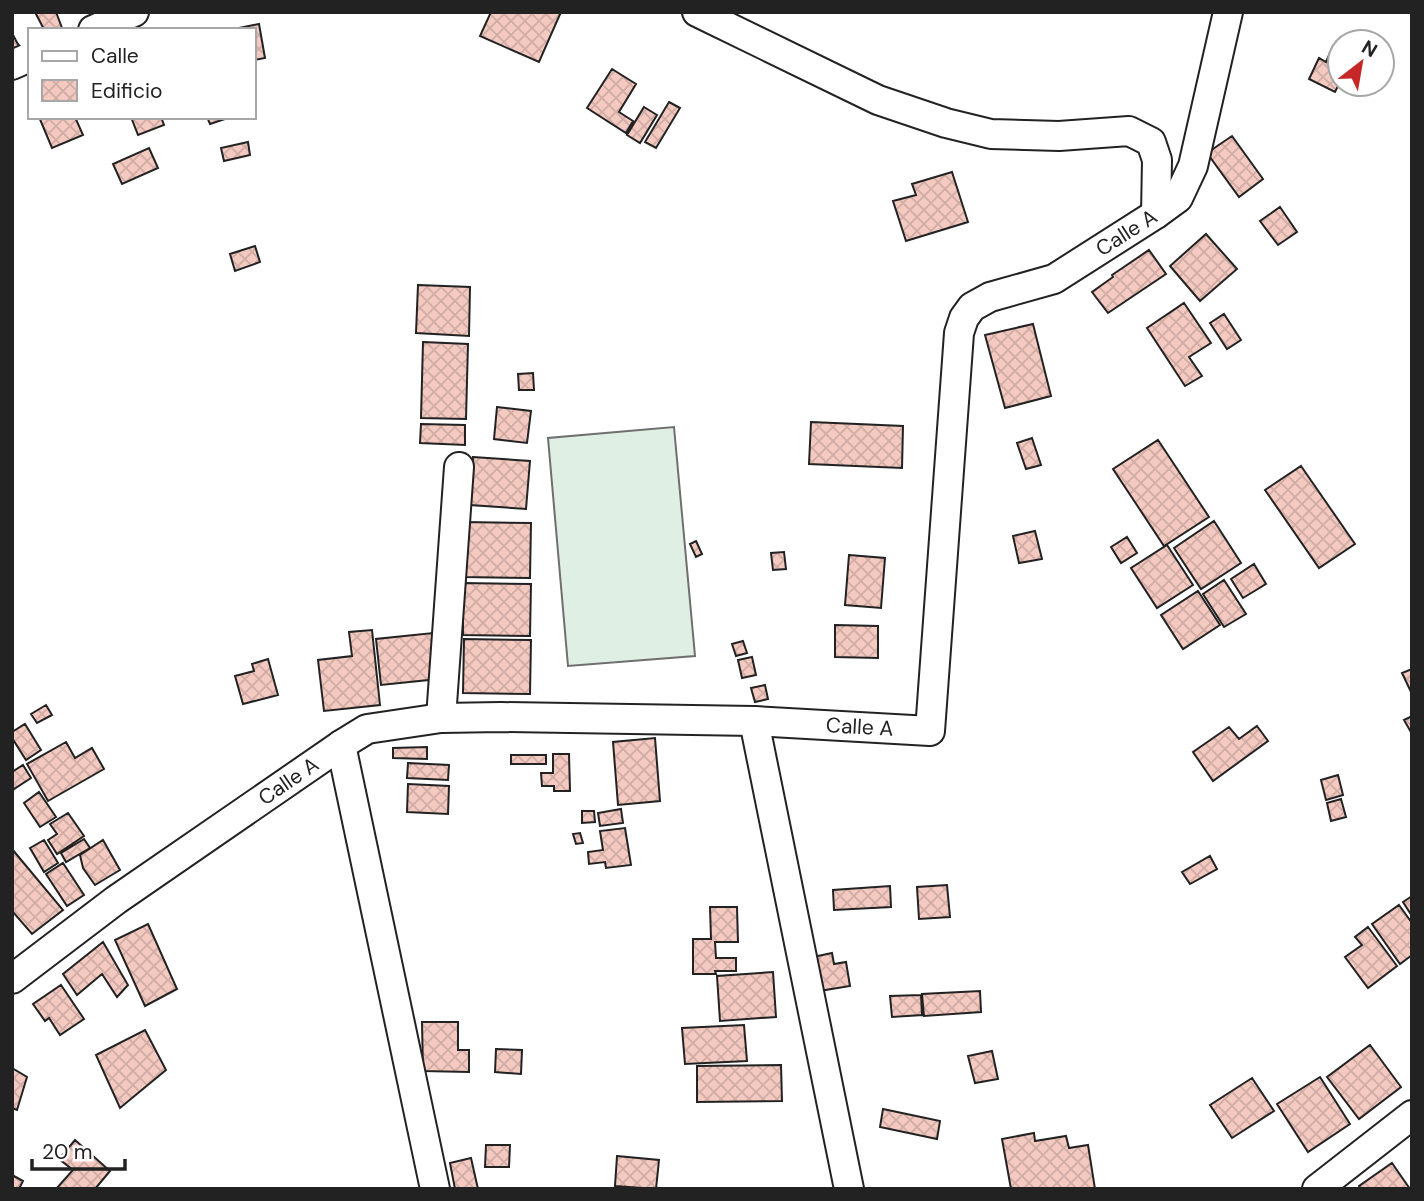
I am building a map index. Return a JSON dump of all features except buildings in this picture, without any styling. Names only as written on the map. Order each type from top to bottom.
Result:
[{"type":"street","points":[[18,12],[28,30]]},
{"type":"street","points":[[98,28],[134,12]]},
{"type":"street","points":[[697,12],[878,100],[946,123],[991,134],[1059,136],[1129,131],[1151,142],[1157,160],[1156,214]]},
{"type":"street","name":"Calle A","points":[[12,979],[116,900],[367,729],[441,718],[501,716],[754,720],[930,731],[959,333],[964,318],[972,307],[990,297],[1054,279],[1178,198],[1193,166],[1228,12]]},
{"type":"street","points":[[12,65],[28,58]]},
{"type":"street","points":[[441,718],[459,467]]},
{"type":"street","points":[[754,720],[849,1189]]},
{"type":"street","points":[[341,745],[435,1189]]},
{"type":"street","points":[[1317,1189],[1412,1115]]},
{"type":"green space","points":[[674,427],[695,656],[568,666],[548,438]]}]
